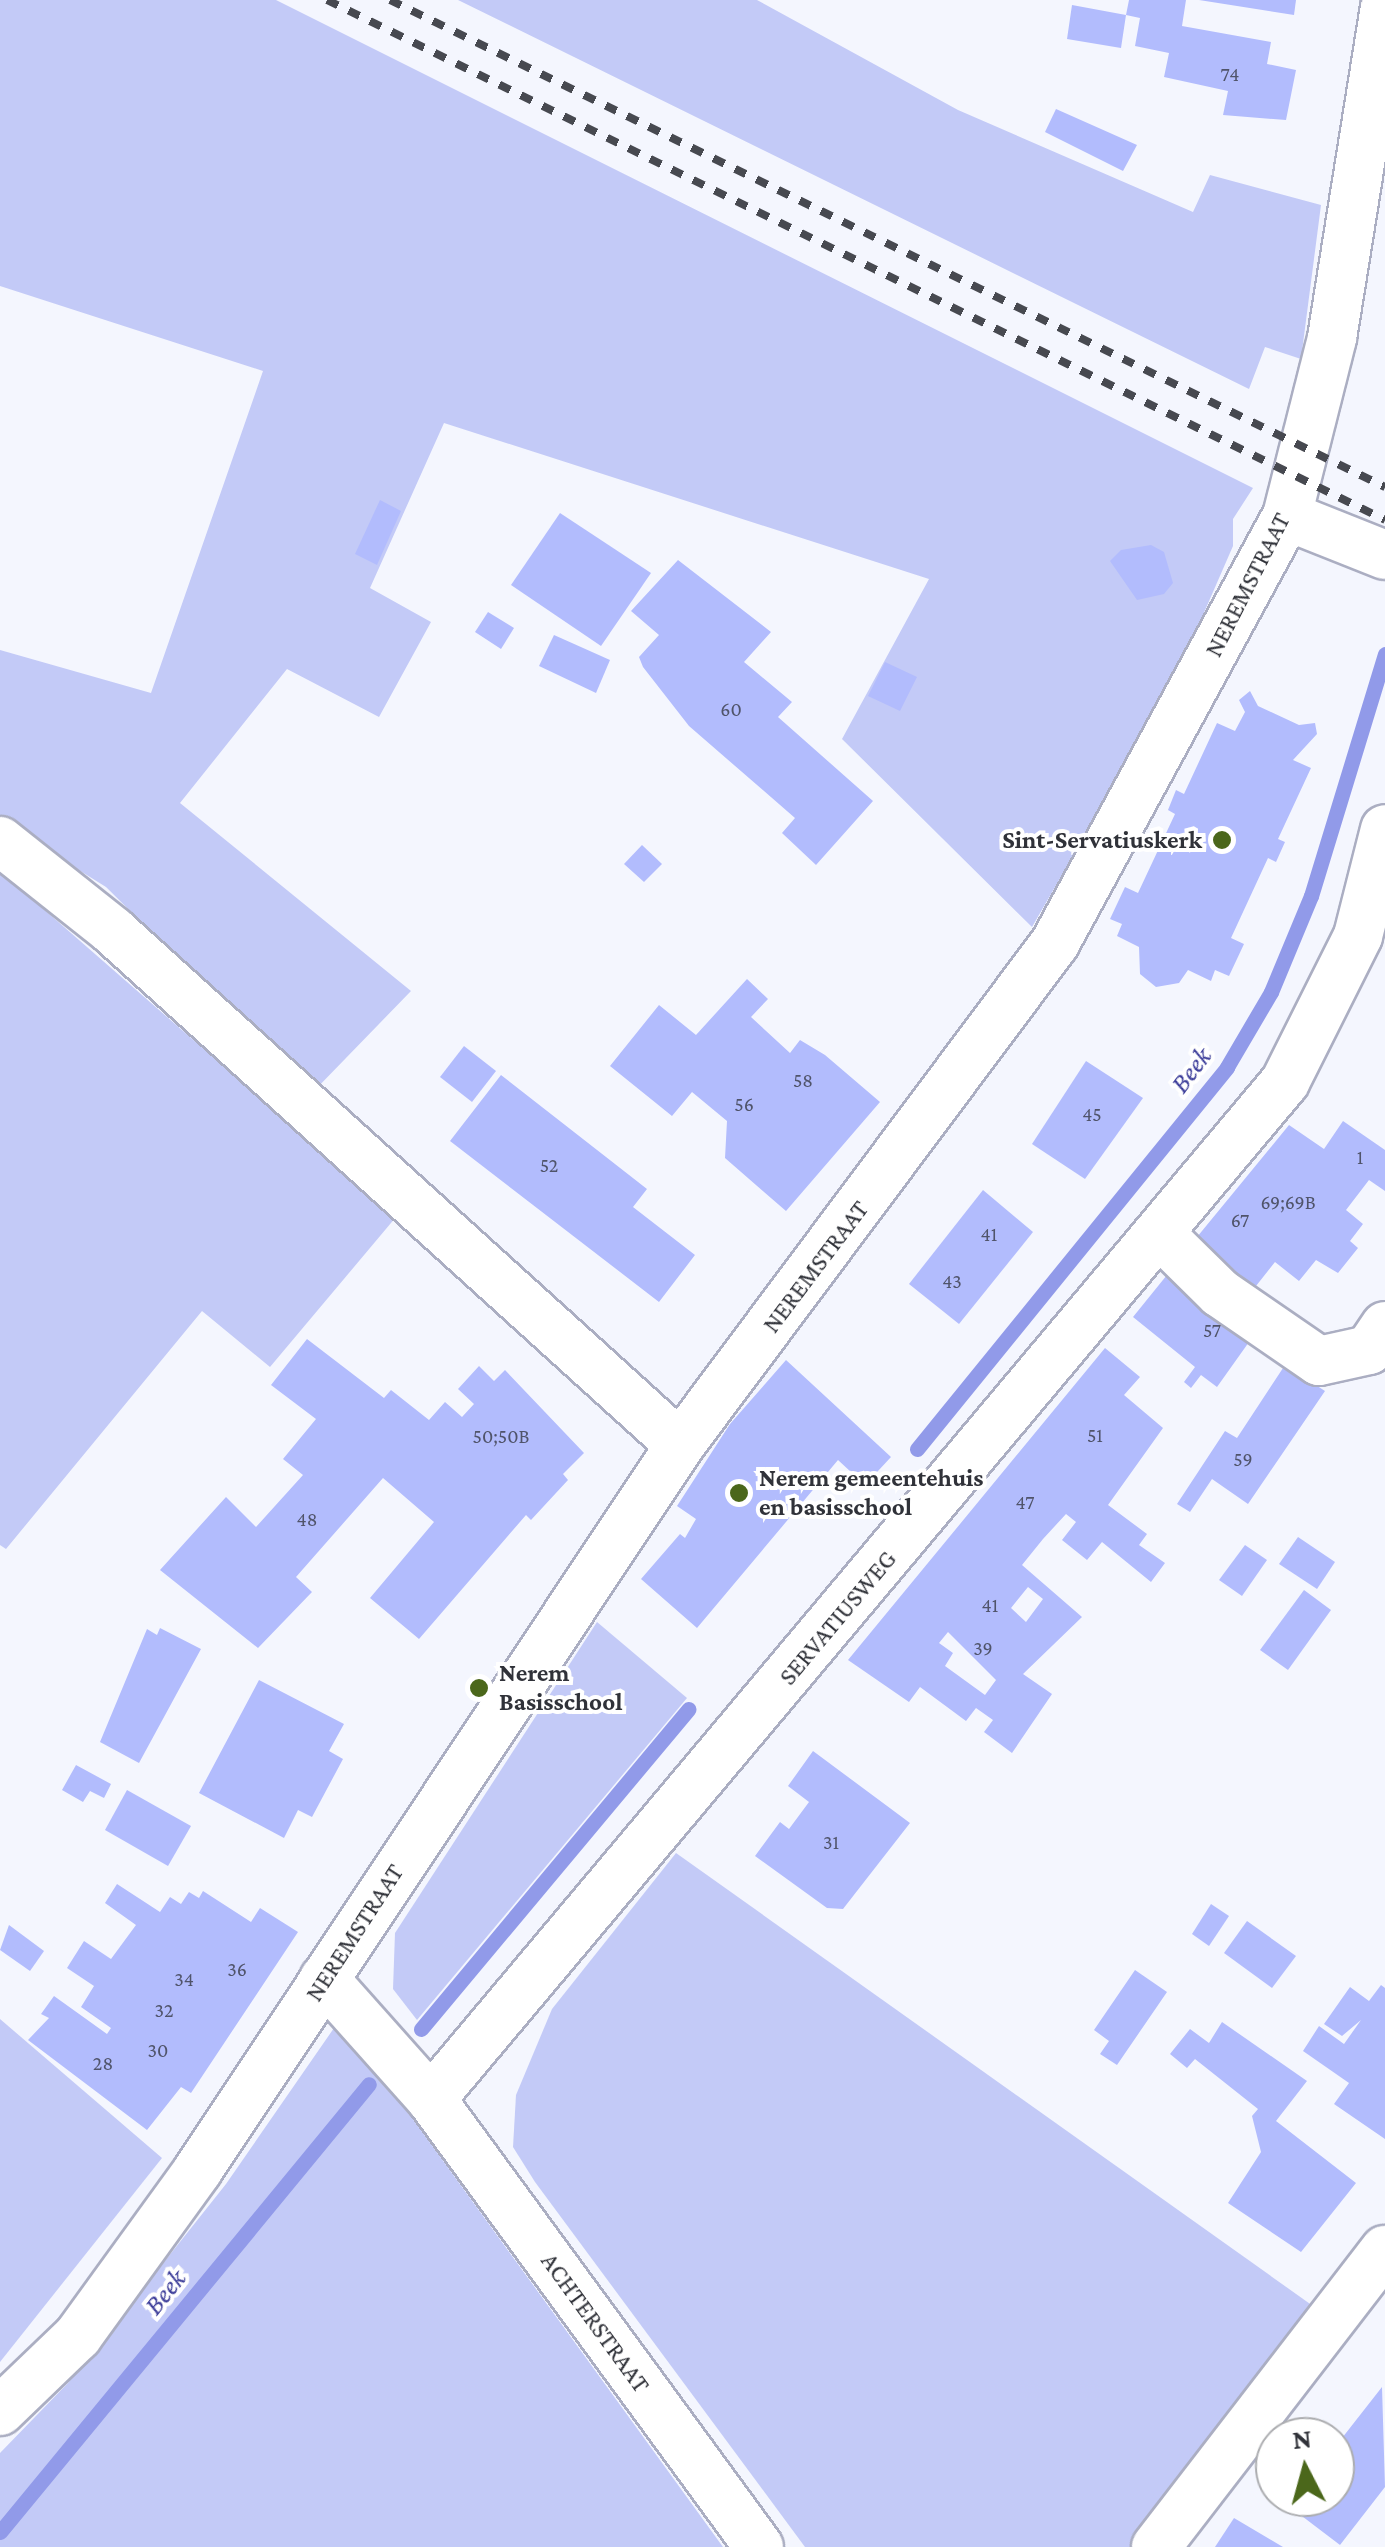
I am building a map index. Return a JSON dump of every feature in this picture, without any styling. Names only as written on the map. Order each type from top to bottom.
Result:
[{"type":"street","name":"NEREMSTRAAT","points":[[0,2411],[78,2336],[324,1979],[680,1446],[1054,943],[1287,516],[1332,338],[1385,8]]},
{"type":"street","points":[[1287,516],[1385,556]]},
{"type":"street","name":"SERVATIUSWEG","points":[[431,2099],[1285,1082],[1371,944],[1385,828]]},
{"type":"street","points":[[0,841],[113,931],[680,1446]]},
{"type":"street","points":[[1159,1233],[1220,1293],[1319,1361],[1369,1350],[1385,1326]]},
{"type":"street","points":[[324,1979],[431,2099]]},
{"type":"street","name":"ACHTERSTRAAT","points":[[431,2099],[759,2547]]},
{"type":"street","points":[[1156,2547],[1385,2250]]},
{"type":"shaded area","points":[[0,0],[276,0],[1253,488],[1233,519],[1233,546],[1176,677],[1032,927],[842,739],[929,579],[444,423],[370,588],[431,622],[379,717],[287,669],[180,803],[411,991],[313,1092],[106,887],[0,821],[0,650],[151,693],[263,371],[0,286]]},
{"type":"shaded area","points":[[458,0],[757,0],[958,110],[1193,212],[1210,175],[1321,205],[1301,359],[1265,347],[1249,389]]},
{"type":"shaded area","points":[[0,871],[396,1217],[270,1367],[202,1311],[6,1549],[0,1545]]},
{"type":"shaded area","points":[[597,1622],[687,1698],[417,2020],[393,1989],[395,1933]]},
{"type":"shaded area","points":[[676,1853],[1320,2311],[1131,2547],[805,2547],[535,2182],[513,2147],[516,2095],[552,2009]]},
{"type":"shaded area","points":[[0,2019],[162,2158],[0,2362]]},
{"type":"shaded area","points":[[334,2028],[399,2100],[723,2547],[0,2547],[0,2453],[68,2383],[226,2184]]},
{"type":"building","points":[[1129,0],[1186,0],[1182,26],[1271,42],[1267,64],[1296,70],[1286,120],[1223,115],[1228,91],[1164,77],[1169,53],[1135,46],[1140,18],[1126,15]]},
{"type":"building","points":[[1199,0],[1296,0],[1294,15]]},
{"type":"building","points":[[1072,5],[1126,15],[1121,48],[1067,39]]},
{"type":"building","points":[[1056,109],[1137,145],[1123,171],[1045,132]]},
{"type":"building","points":[[380,500],[401,511],[377,565],[355,554]]},
{"type":"building","points":[[560,513],[651,573],[601,646],[511,585]]},
{"type":"building","points":[[1151,545],[1164,552],[1173,583],[1164,594],[1137,600],[1110,561],[1121,550]]},
{"type":"building","points":[[678,560],[771,632],[744,662],[792,702],[778,717],[873,801],[816,865],[782,833],[795,818],[689,726],[643,667],[639,657],[659,635],[631,611]]},
{"type":"building","points":[[488,612],[514,628],[501,649],[475,632]]},
{"type":"building","points":[[554,635],[610,660],[596,693],[539,666]]},
{"type":"building","points":[[885,662],[917,677],[900,711],[868,696]]},
{"type":"building","name":"Sint-Servatiuskerk","points":[[1250,691],[1258,706],[1299,725],[1315,723],[1317,734],[1293,760],[1311,768],[1278,839],[1285,842],[1276,862],[1268,858],[1231,938],[1244,944],[1229,976],[1215,970],[1211,981],[1188,970],[1179,983],[1156,987],[1140,974],[1139,947],[1117,936],[1122,924],[1110,919],[1125,887],[1138,893],[1175,814],[1168,810],[1176,790],[1184,794],[1217,723],[1235,731],[1245,712],[1239,700]]},
{"type":"building","points":[[642,845],[662,864],[644,882],[624,864]]},
{"type":"building","points":[[747,979],[768,999],[751,1017],[790,1053],[800,1040],[825,1055],[880,1102],[786,1211],[725,1158],[727,1121],[692,1092],[672,1116],[610,1066],[659,1005],[696,1035]]},
{"type":"building","points":[[464,1046],[496,1071],[472,1102],[440,1077]]},
{"type":"building","points":[[1086,1061],[1143,1098],[1085,1179],[1032,1144]]},
{"type":"building","points":[[501,1075],[647,1189],[633,1207],[695,1255],[659,1302],[450,1141]]},
{"type":"building","points":[[1343,1121],[1385,1150],[1385,1191],[1369,1180],[1346,1210],[1363,1224],[1350,1241],[1358,1248],[1338,1273],[1316,1260],[1299,1281],[1275,1262],[1256,1286],[1249,1281],[1240,1291],[1188,1248],[1289,1125],[1324,1149]]},
{"type":"building","points":[[983,1190],[1033,1232],[959,1324],[909,1284]]},
{"type":"building","points":[[1171,1270],[1237,1322],[1249,1342],[1217,1387],[1201,1375],[1191,1388],[1184,1382],[1195,1367],[1133,1317]]},
{"type":"building","points":[[307,1339],[384,1398],[391,1390],[429,1420],[445,1402],[462,1417],[474,1404],[458,1389],[479,1366],[494,1381],[505,1370],[584,1453],[563,1474],[568,1480],[531,1520],[526,1515],[419,1639],[370,1598],[434,1522],[383,1478],[296,1577],[312,1592],[258,1648],[160,1570],[226,1497],[256,1527],[303,1475],[283,1459],[316,1419],[271,1385]]},
{"type":"building","points":[[1105,1348],[1140,1377],[1124,1395],[1163,1428],[1108,1505],[1147,1534],[1139,1545],[1165,1563],[1151,1582],[1102,1542],[1087,1560],[1062,1540],[1076,1522],[1066,1514],[1022,1565],[1082,1617],[1023,1674],[1052,1694],[1012,1753],[984,1732],[993,1720],[976,1708],[966,1721],[920,1687],[909,1702],[848,1660]],"holes":[[[1028,1587],[1043,1599],[1026,1622],[1011,1608]],[[948,1632],[996,1680],[985,1695],[945,1666],[953,1653],[939,1643]]]},
{"type":"building","name":"Nerem gemeentehuis en basisschool","points":[[786,1360],[891,1457],[865,1485],[838,1460],[697,1628],[641,1579],[680,1534],[685,1538],[696,1519],[677,1506],[730,1424]]},
{"type":"building","points":[[1285,1365],[1325,1391],[1248,1504],[1212,1479],[1190,1512],[1177,1504],[1225,1431],[1237,1438]]},
{"type":"building","points":[[1298,1537],[1335,1562],[1317,1589],[1279,1564]]},
{"type":"building","points":[[1245,1545],[1267,1560],[1242,1596],[1219,1580]]},
{"type":"building","points":[[1304,1590],[1331,1610],[1288,1670],[1260,1650]]},
{"type":"building","points":[[160,1628],[201,1649],[139,1763],[100,1742],[147,1629],[157,1635]]},
{"type":"building","points":[[259,1680],[344,1724],[329,1751],[343,1759],[312,1817],[298,1810],[284,1838],[199,1793]]},
{"type":"building","points":[[813,1751],[910,1823],[843,1909],[827,1908],[755,1856],[780,1822],[789,1829],[809,1802],[788,1786]]},
{"type":"building","points":[[76,1765],[111,1784],[104,1798],[90,1791],[83,1802],[62,1790]]},
{"type":"building","points":[[127,1790],[191,1826],[168,1866],[105,1830]]},
{"type":"building","points":[[117,1884],[160,1912],[170,1897],[181,1904],[189,1892],[199,1898],[203,1891],[251,1922],[260,1908],[298,1932],[191,2093],[181,2087],[147,2130],[28,2040],[49,2018],[41,2014],[54,1996],[107,2034],[111,2028],[81,2007],[94,1986],[67,1968],[84,1941],[111,1959],[136,1925],[105,1903]]},
{"type":"building","points":[[1211,1904],[1229,1916],[1209,1946],[1192,1934]]},
{"type":"building","points":[[1247,1921],[1296,1956],[1272,1988],[1224,1953]]},
{"type":"building","points":[[9,1925],[44,1951],[30,1971],[0,1950]]},
{"type":"building","points":[[1135,1970],[1167,1992],[1117,2065],[1100,2054],[1109,2041],[1094,2030]]},
{"type":"building","points":[[1381,1985],[1385,1988],[1385,2139],[1334,2104],[1349,2083],[1303,2051],[1319,2026],[1344,2044],[1361,2020],[1342,2036],[1324,2024],[1350,1987],[1369,2001]]},
{"type":"building","points":[[1222,2022],[1307,2081],[1276,2121],[1356,2183],[1301,2252],[1228,2203],[1261,2152],[1252,2116],[1258,2109],[1195,2059],[1187,2068],[1170,2054],[1190,2029],[1209,2043]]},
{"type":"building","points":[[1382,2387],[1385,2487],[1340,2545],[1303,2517],[1355,2517],[1355,2421]]},
{"type":"building","points":[[1234,2518],[1283,2547],[1215,2547]]},
{"type":"waterway","name":"Beek","points":[[917,1449],[1227,1067],[1271,992],[1311,896],[1385,654]]},
{"type":"waterway","name":"Beek","points":[[421,2029],[689,1709]]},
{"type":"waterway","name":"Beek","points":[[0,2532],[369,2084]]},
{"type":"railway","points":[[327,0],[1385,520]]},
{"type":"railway","points":[[390,0],[1385,487]]},
{"type":"place","name":"Sint-Servatiuskerk","points":[[1222,840]]},
{"type":"place","name":"Nerem gemeentehuis en basisschool","points":[[739,1493]]},
{"type":"place","name":"Nerem Basisschool","points":[[479,1688]]}]
